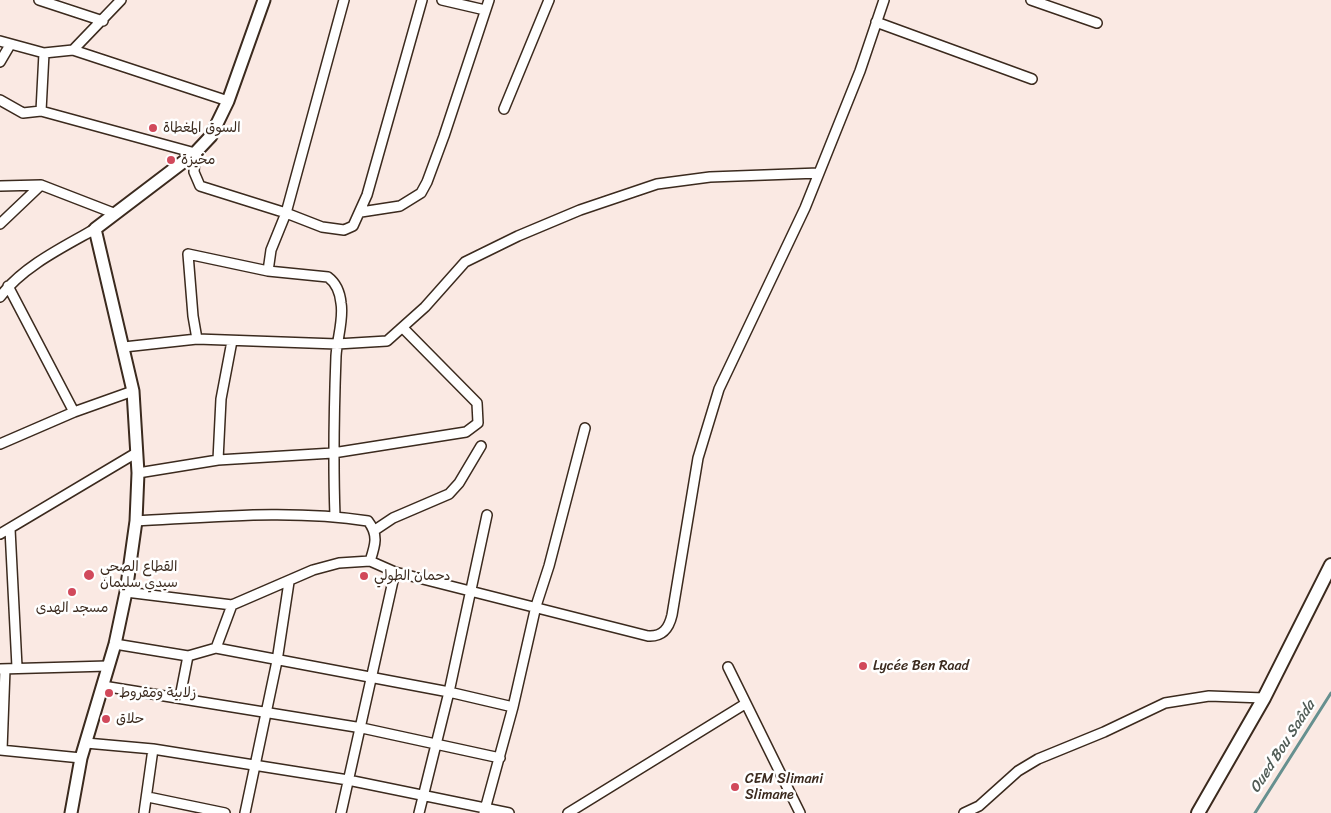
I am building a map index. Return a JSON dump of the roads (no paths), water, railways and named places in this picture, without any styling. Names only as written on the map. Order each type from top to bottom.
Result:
[{"type":"main road","points":[[1198,813],[1264,698],[1331,565]]},
{"type":"street","points":[[39,0],[103,21]]},
{"type":"street","points":[[73,50],[103,21],[121,0]]},
{"type":"street","points":[[0,298],[8,286],[54,252],[95,229],[195,153],[217,127],[264,0]]},
{"type":"street","points":[[268,271],[271,250],[286,213],[344,0]]},
{"type":"street","points":[[195,153],[194,172],[200,186],[286,213],[322,227],[344,230],[353,226],[361,212],[422,0]]},
{"type":"street","points":[[442,0],[484,10]]},
{"type":"street","points":[[361,212],[400,206],[421,193],[444,136],[484,10],[489,0]]},
{"type":"street","points":[[504,109],[549,0]]},
{"type":"street","points":[[126,592],[232,605],[313,570],[339,562],[370,561],[394,572],[536,606],[648,636],[664,633],[669,625],[698,458],[719,389],[805,208],[860,71],[883,2],[873,0]]},
{"type":"street","points":[[1031,0],[1097,22]]},
{"type":"street","points":[[876,22],[1032,79]]},
{"type":"street","points":[[0,41],[44,53],[73,50],[228,101]]},
{"type":"street","points":[[0,62],[10,45]]},
{"type":"street","points":[[41,111],[44,53]]},
{"type":"street","points":[[0,100],[23,113],[41,111],[195,153]]},
{"type":"street","points":[[124,347],[197,339],[337,344],[387,341],[425,307],[465,262],[518,236],[606,200],[657,184],[684,180],[710,177],[819,173]]},
{"type":"street","points":[[0,186],[41,185],[116,214]]},
{"type":"street","points":[[0,224],[41,185]]},
{"type":"street","points":[[71,813],[81,758],[115,644],[126,592],[136,521],[138,473],[133,391],[95,229]]},
{"type":"street","points":[[197,339],[193,316],[188,254],[268,271],[328,277],[332,280],[339,291],[342,305],[337,344],[333,454],[335,516]]},
{"type":"street","points":[[8,286],[74,412]]},
{"type":"street","points":[[138,473],[218,460],[333,454],[466,432],[478,423],[477,404],[402,328]]},
{"type":"street","points":[[218,460],[221,399],[232,341]]},
{"type":"street","points":[[0,444],[74,412],[133,391]]},
{"type":"street","points":[[484,811],[513,707],[536,606],[549,566],[585,428]]},
{"type":"street","points":[[375,530],[392,518],[449,494],[460,483],[481,446]]},
{"type":"street","points":[[0,534],[136,453]]},
{"type":"street","points":[[419,813],[449,692],[486,515]]},
{"type":"street","points":[[136,521],[231,516],[335,516],[368,521],[375,530],[376,542],[370,561]]},
{"type":"street","points":[[10,529],[17,667]]},
{"type":"street","points":[[341,813],[362,728],[394,572]]},
{"type":"street","points":[[245,813],[277,661],[289,582]]},
{"type":"street","points":[[216,648],[232,605]]},
{"type":"street","points":[[115,644],[188,656],[216,648],[449,692],[513,707]]},
{"type":"street","points":[[180,697],[188,656]]},
{"type":"street","points":[[81,758],[1,750],[2,669],[17,667],[108,666]]},
{"type":"street","points":[[728,667],[800,813]]},
{"type":"street","points":[[103,686],[362,728],[500,758]]},
{"type":"street","points":[[964,813],[979,806],[1018,771],[1038,759],[1104,732],[1165,703],[1225,695],[1264,698]]},
{"type":"street","points":[[568,813],[745,704]]},
{"type":"street","points":[[86,743],[153,748],[348,780],[423,795],[484,811],[509,813]]},
{"type":"street","points":[[144,813],[148,797],[153,748]]},
{"type":"street","points":[[148,797],[225,813]]},
{"type":"waterway","name":"Oued Bou Saâda","points":[[1255,813],[1331,693]]},
{"type":"place","name":"السوق المغطاة","points":[[153,128]]},
{"type":"place","name":"مخيزة","points":[[171,160]]},
{"type":"place","name":"القطاع الصحي سيدي سليمان","points":[[89,575]]},
{"type":"place","name":"دحمان الطولي","points":[[364,576]]},
{"type":"place","name":"مسجد الهدى","points":[[72,592]]},
{"type":"place","name":"Lycée Ben Raad","points":[[863,666]]},
{"type":"place","name":"زلابية ومقروط","points":[[109,693]]},
{"type":"place","name":"حلاق","points":[[106,719]]},
{"type":"place","name":"CEM Slimani Slimane","points":[[735,787]]}]
